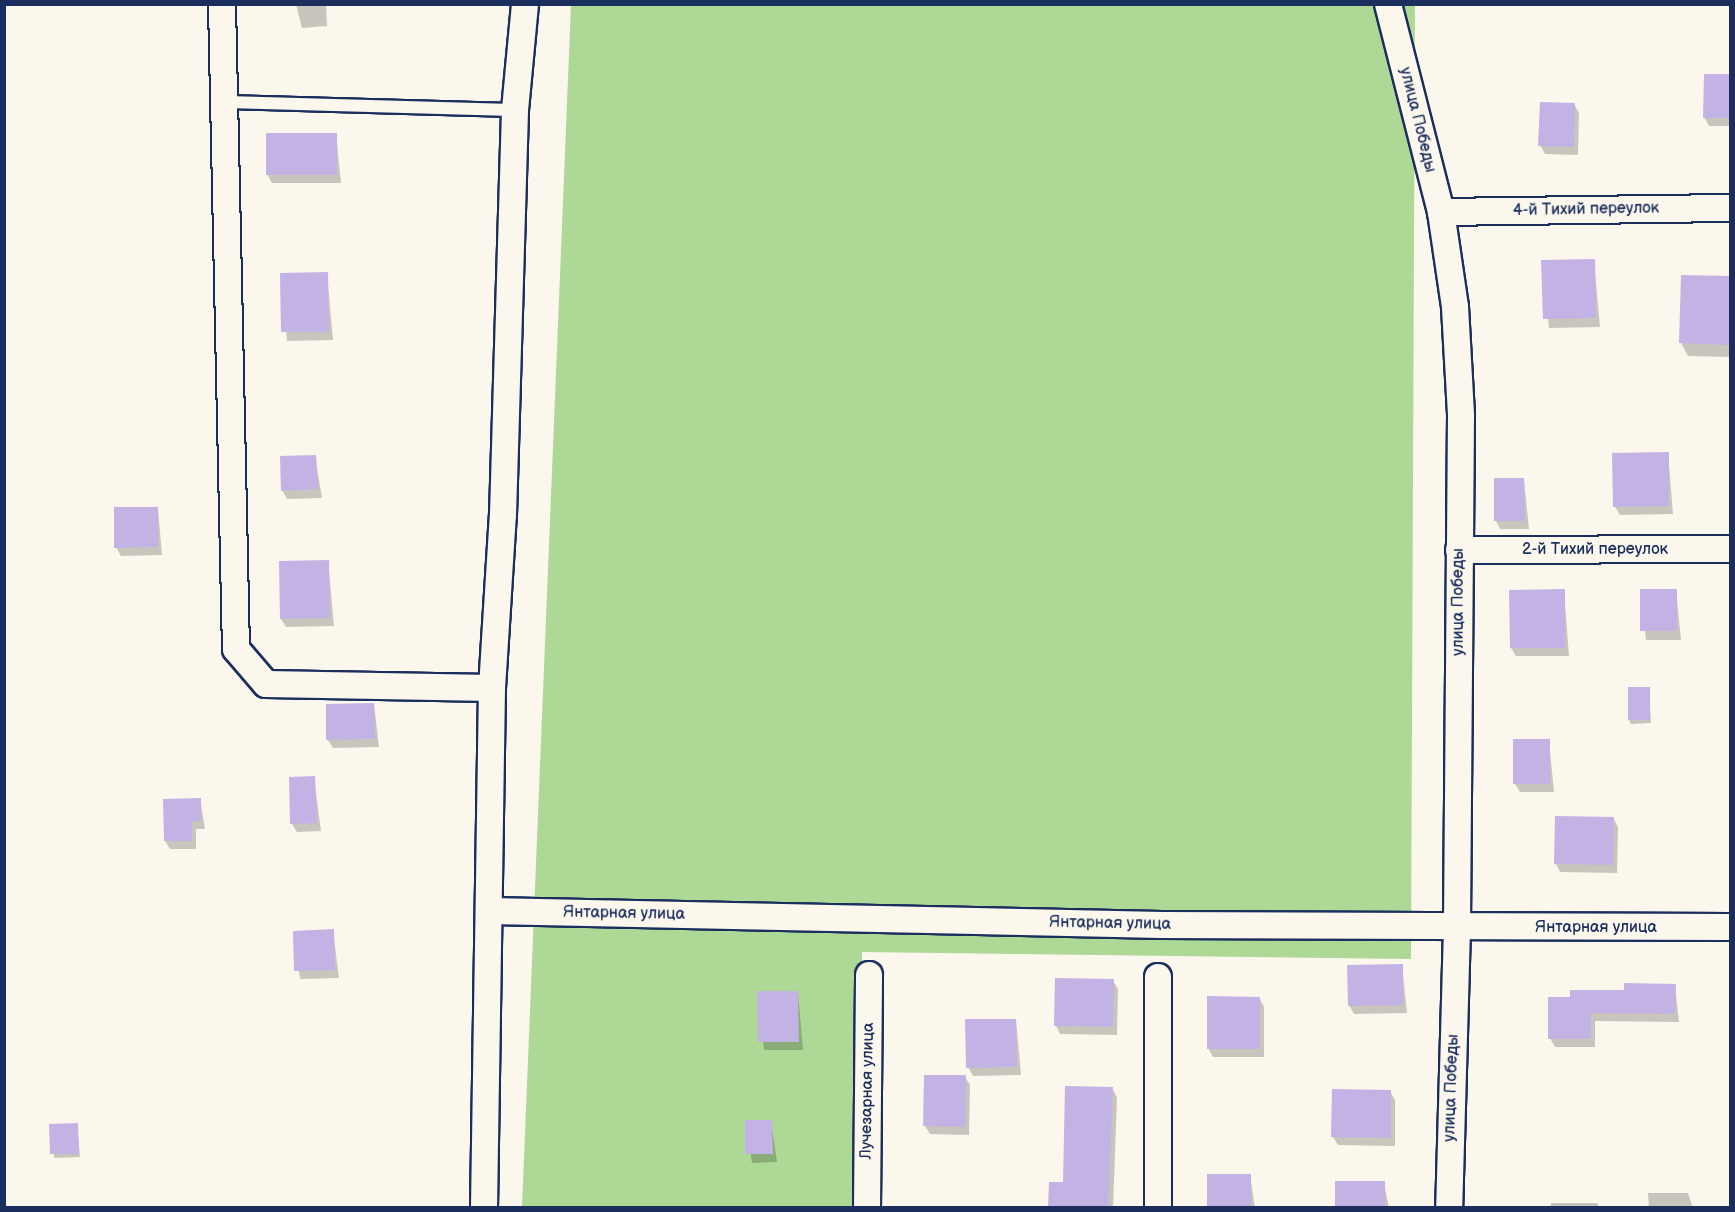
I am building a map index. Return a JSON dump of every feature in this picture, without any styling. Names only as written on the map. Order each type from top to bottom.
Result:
[{"type":"street","points":[[222,4],[236,649],[266,684],[492,688]]},
{"type":"street","points":[[484,1208],[492,688],[503,514],[515,110],[525,4]]},
{"type":"street","name":"улица Победы","points":[[1388,4],[1440,212],[1455,307],[1459,550],[1457,928],[1449,1208]]},
{"type":"street","name":"4-й Тихий переулок","points":[[1440,212],[1731,208]]},
{"type":"street","name":"2-й Тихий переулок","points":[[1459,550],[1731,549]]},
{"type":"street","name":"Янтарная улица","points":[[490,911],[1457,928],[1731,927]]},
{"type":"street","name":"Лучезарная улица","points":[[867,1208],[869,975]]},
{"type":"street","points":[[1158,977],[1158,1208]]},
{"type":"lane","points":[[224,102],[515,110]]},
{"type":"green space","points":[[571,5],[1415,5],[1411,959],[862,952],[860,1207],[522,1207]]},
{"type":"building","points":[[1704,74],[1731,74],[1731,118],[1703,118]]},
{"type":"building","points":[[1540,102],[1575,103],[1574,147],[1538,146]]},
{"type":"building","points":[[266,133],[337,133],[337,175],[266,175]]},
{"type":"building","points":[[1595,259],[1596,318],[1543,319],[1541,260]]},
{"type":"building","points":[[328,272],[329,332],[281,332],[280,273]]},
{"type":"building","points":[[1681,275],[1731,276],[1731,345],[1679,343]]},
{"type":"building","points":[[1669,452],[1669,506],[1613,507],[1612,453]]},
{"type":"building","points":[[316,455],[318,489],[281,491],[280,456]]},
{"type":"building","points":[[1494,478],[1524,478],[1525,521],[1494,521]]},
{"type":"building","points":[[114,507],[158,507],[158,547],[114,548]]},
{"type":"building","points":[[329,560],[330,618],[280,619],[279,561]]},
{"type":"building","points":[[1565,589],[1565,648],[1510,648],[1509,590]]},
{"type":"building","points":[[1640,589],[1677,589],[1677,631],[1640,631]]},
{"type":"building","points":[[1628,687],[1650,687],[1650,720],[1628,720]]},
{"type":"building","points":[[374,703],[375,739],[326,740],[326,704]]},
{"type":"building","points":[[1513,739],[1550,739],[1550,784],[1513,784]]},
{"type":"building","points":[[315,776],[317,823],[290,824],[289,777]]},
{"type":"building","points":[[201,798],[201,821],[192,821],[192,841],[164,841],[163,799]]},
{"type":"building","points":[[1555,816],[1614,817],[1613,865],[1554,864]]},
{"type":"building","points":[[334,929],[335,970],[294,971],[293,931]]},
{"type":"building","points":[[1403,964],[1403,1005],[1348,1006],[1347,965]]},
{"type":"building","points":[[1055,978],[1114,979],[1113,1027],[1054,1026]]},
{"type":"building","points":[[1624,983],[1676,984],[1675,1014],[1591,1013],[1591,1039],[1548,1039],[1548,997],[1570,997],[1570,990],[1624,990]]},
{"type":"building","points":[[757,991],[798,991],[799,1042],[758,1042]]},
{"type":"building","points":[[1207,996],[1260,997],[1260,1049],[1207,1049]]},
{"type":"building","points":[[965,1019],[1016,1019],[1017,1067],[966,1068]]},
{"type":"building","points":[[924,1075],[966,1075],[965,1127],[923,1126]]},
{"type":"building","points":[[1065,1086],[1113,1087],[1108,1208],[1048,1208],[1049,1182],[1063,1182]]},
{"type":"building","points":[[1332,1089],[1391,1090],[1391,1138],[1331,1137]]},
{"type":"building","points":[[745,1120],[772,1120],[773,1154],[745,1154]]},
{"type":"building","points":[[78,1123],[79,1154],[50,1154],[49,1124]]},
{"type":"building","points":[[1207,1174],[1251,1174],[1251,1208],[1207,1208]]},
{"type":"building","points":[[1335,1181],[1385,1181],[1385,1208],[1335,1208]]}]
